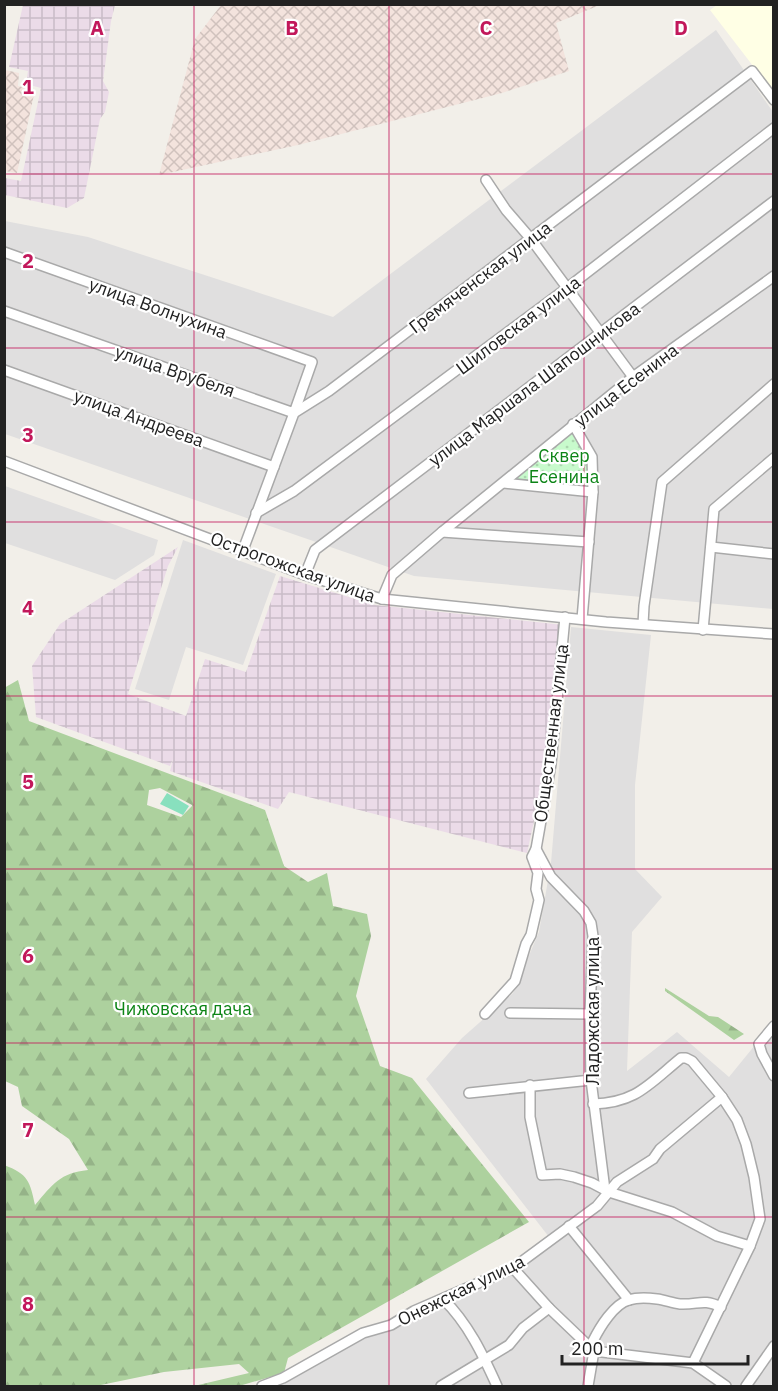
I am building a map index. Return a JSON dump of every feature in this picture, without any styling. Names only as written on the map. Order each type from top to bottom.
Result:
[{"type":"street","name":"Гремяченская улица","points":[[294,413],[329,391],[752,71],[774,100]]},
{"type":"street","name":"Шиловская улица","points":[[256,513],[294,491],[567,288],[774,128]]},
{"type":"street","points":[[486,180],[506,210],[531,239],[633,377]]},
{"type":"street","name":"улица Маршала Шапошникова","points":[[305,575],[315,550],[774,201]]},
{"type":"street","name":"улица Волнухина","points":[[4,252],[312,363],[294,413]]},
{"type":"street","name":"улица Есенина","points":[[382,599],[392,575],[573,424],[633,377],[774,276]]},
{"type":"street","name":"улица Врубеля","points":[[4,311],[294,413]]},
{"type":"street","name":"улица Андреева","points":[[4,370],[274,467]]},
{"type":"street","points":[[644,624],[644,606],[662,482],[774,384]]},
{"type":"street","points":[[243,550],[294,413]]},
{"type":"street","points":[[573,424],[592,457],[593,492],[582,619]]},
{"type":"street","points":[[703,630],[714,509],[774,458]]},
{"type":"street","name":"Острогожская улица","points":[[4,461],[305,575],[382,599],[703,630],[774,634]]},
{"type":"street","points":[[504,483],[593,492]]},
{"type":"street","points":[[442,532],[589,542]]},
{"type":"street","points":[[711,547],[774,554]]},
{"type":"street","name":"Общественная улица","points":[[486,1014],[515,981],[531,935],[539,900],[536,889],[538,873],[532,857],[536,849],[552,754],[565,617]]},
{"type":"street","name":"Ладожская улица","points":[[536,849],[551,877],[584,911],[591,923],[593,946],[591,1080],[607,1191]]},
{"type":"street","points":[[510,1013],[591,1014]]},
{"type":"street","points":[[774,1026],[759,1044],[774,1076]]},
{"type":"street","points":[[593,1104],[609,1104],[625,1100],[638,1093],[681,1058],[686,1058],[692,1060],[722,1097],[737,1120],[746,1144],[754,1178],[759,1219],[750,1246],[693,1363]]},
{"type":"street","points":[[469,1094],[530,1085],[591,1080]]},
{"type":"street","points":[[530,1085],[530,1117],[540,1173],[544,1176],[560,1174],[592,1183],[607,1191],[672,1212],[717,1236],[750,1246]]},
{"type":"street","name":"Онежская улица","points":[[262,1386],[286,1382],[363,1334],[391,1325],[414,1311],[513,1268],[597,1206],[607,1191],[617,1182],[653,1159],[660,1149],[722,1097]]},
{"type":"street","points":[[569,1226],[629,1300]]},
{"type":"street","points":[[513,1268],[549,1308],[594,1351],[693,1363],[726,1386]]},
{"type":"street","points":[[443,1299],[464,1322],[485,1358],[497,1386]]},
{"type":"street","points":[[588,1386],[594,1351],[593,1341],[610,1315],[629,1300],[661,1299],[672,1303],[687,1304],[702,1301],[721,1307]]},
{"type":"street","points":[[441,1386],[509,1345],[524,1328],[549,1308]]},
{"type":"street","points":[[746,1386],[774,1346]]},
{"type":"shaded area","points":[[23,5],[115,5],[103,81],[109,92],[105,112],[100,119],[84,198],[67,208],[5,195],[5,178],[21,181],[41,88],[26,84],[28,71],[9,67]]},
{"type":"shaded area","points":[[221,5],[600,5],[556,23],[569,71],[502,93],[298,145],[159,175],[195,39]]},
{"type":"shaded area","points":[[717,5],[773,5],[773,92],[710,10]]},
{"type":"shaded area","points":[[716,30],[773,112],[773,609],[414,576],[5,434],[5,221],[88,237],[333,317]]},
{"type":"shaded area","points":[[5,70],[19,73],[18,86],[35,90],[17,173],[5,171]]},
{"type":"shaded area","points":[[5,486],[158,540],[154,555],[115,580],[5,543]]},
{"type":"shaded area","points":[[183,540],[276,574],[243,665],[186,647],[169,700],[135,689]]},
{"type":"shaded area","points":[[178,547],[168,566],[128,694],[186,716],[205,659],[246,672],[280,576],[375,605],[564,625],[555,711],[527,853],[289,792],[278,809],[170,771],[173,759],[170,766],[36,717],[32,666],[60,624]]},
{"type":"shaded area","points":[[571,627],[651,635],[635,785],[635,869],[662,897],[632,932],[627,1071],[677,1032],[729,1077],[773,1023],[773,1386],[258,1386],[519,1259],[549,1237],[426,1079],[462,1038],[513,993],[539,932],[551,863]]},
{"type":"green space","name":"Сквер Есенина","points":[[574,433],[588,463],[590,490],[511,482],[569,434]]},
{"type":"green space","name":"Чижовская дача","points":[[18,680],[29,721],[265,810],[284,866],[308,882],[327,873],[333,906],[367,914],[371,936],[356,996],[380,1066],[412,1078],[529,1222],[288,1358],[284,1373],[239,1386],[194,1386],[249,1373],[239,1364],[164,1372],[96,1386],[5,1386],[4,1165],[27,1179],[35,1205],[64,1177],[88,1170],[69,1139],[22,1106],[18,1087],[5,1081],[4,688]],"holes":[[[160,788],[192,805],[181,817],[147,805],[149,790]]]},
{"type":"green space","points":[[167,793],[189,806],[183,815],[160,804]]},
{"type":"green space","points":[[665,988],[709,1016],[718,1017],[744,1034],[734,1040],[665,991]]}]
